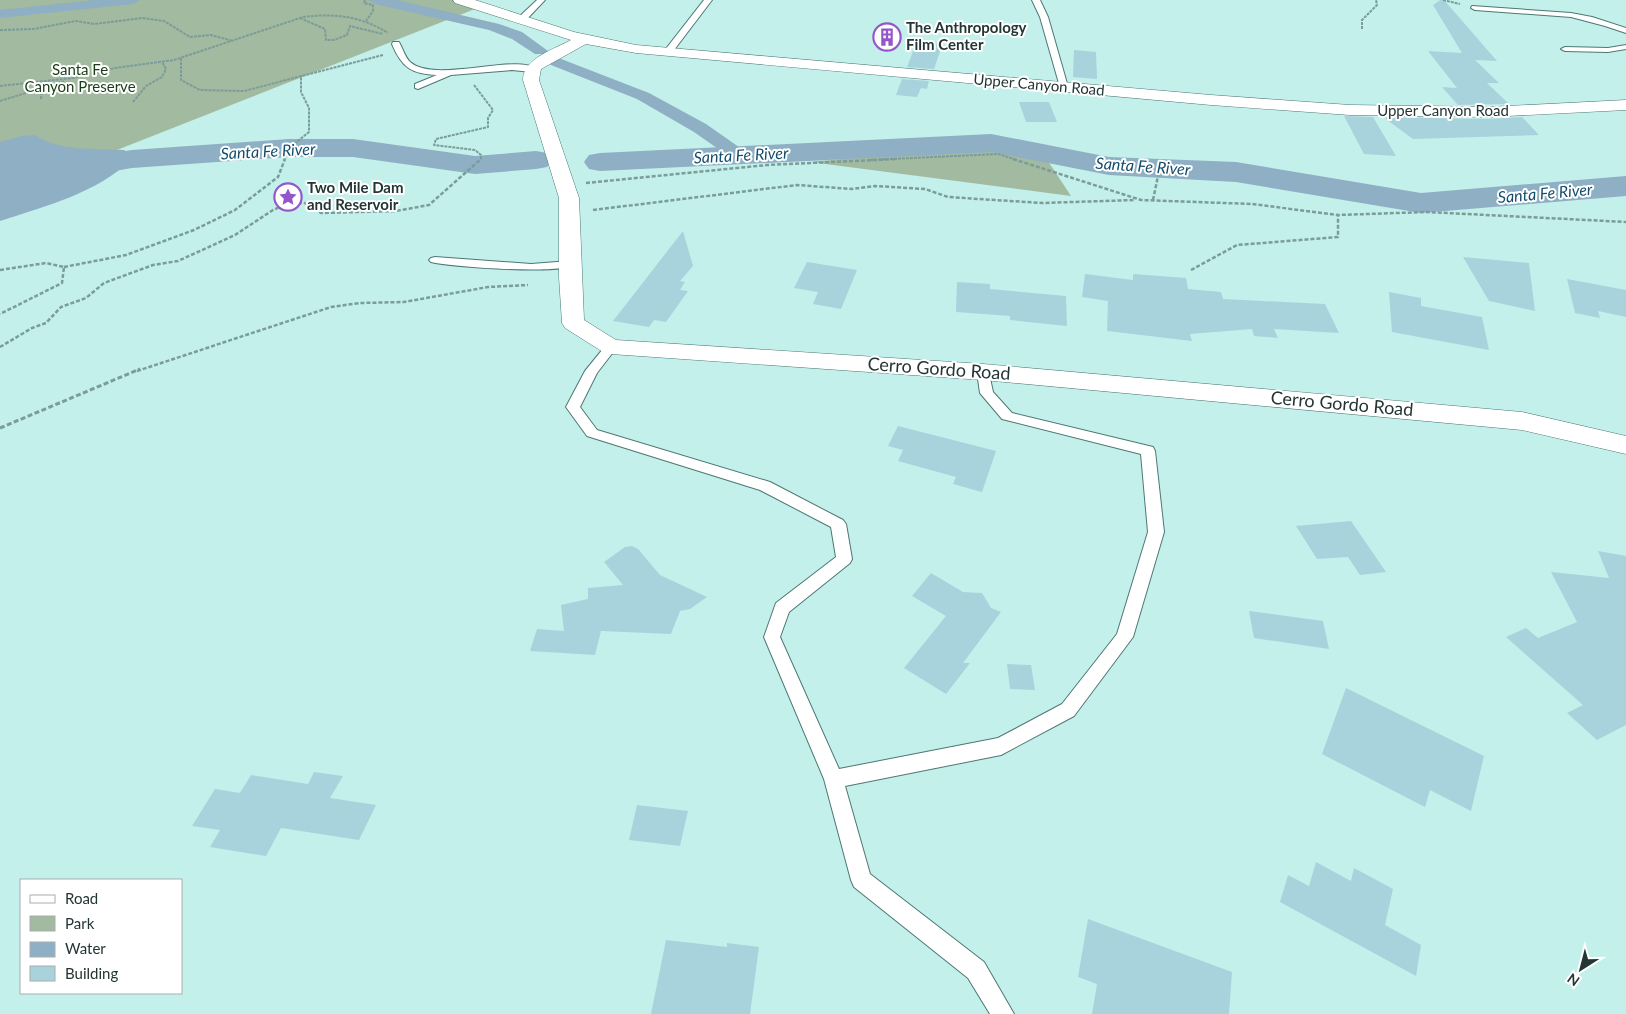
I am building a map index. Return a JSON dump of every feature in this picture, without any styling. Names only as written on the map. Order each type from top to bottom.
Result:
[{"type":"street","name":"Upper Canyon Road","points":[[460,0],[523,18],[582,40],[619,47],[668,52],[1275,107],[1388,112],[1575,110],[1626,106]]},
{"type":"street","points":[[543,62],[582,40]]},
{"type":"street","name":"Cerro Gordo Road","points":[[543,62],[532,86],[550,134],[570,198],[570,264],[573,324],[611,347],[983,372],[1522,421],[1626,445]]},
{"type":"lane","points":[[523,18],[541,0]]},
{"type":"lane","points":[[668,52],[708,0]]},
{"type":"lane","points":[[1036,0],[1044,17],[1064,87]]},
{"type":"lane","points":[[1474,8],[1556,12],[1613,25],[1626,31]]},
{"type":"lane","points":[[397,47],[410,67],[424,71],[450,72],[510,68],[543,62]]},
{"type":"lane","points":[[1565,49],[1608,50],[1626,47]]},
{"type":"lane","points":[[418,86],[450,72]]},
{"type":"lane","points":[[436,260],[531,268],[570,264]]},
{"type":"lane","points":[[611,347],[591,371],[572,407],[592,434],[765,486],[838,524],[844,560],[782,608],[772,637],[834,779],[861,880],[976,970],[1003,1014]]},
{"type":"lane","points":[[834,779],[1001,746],[1068,710],[1125,637],[1156,532],[1148,451],[1007,416],[987,393],[983,372]]},
{"type":"path","points":[[364,0],[364,3],[373,5],[366,21]]},
{"type":"path","points":[[1362,30],[1362,20],[1376,5],[1376,0]]},
{"type":"path","points":[[1443,0],[1464,5]]},
{"type":"path","points":[[0,101],[72,78],[115,68],[181,58],[300,18],[322,14],[338,14],[366,21],[378,25],[391,36],[350,26],[347,35],[329,41],[326,40],[325,29],[300,18]]},
{"type":"path","points":[[0,30],[33,29],[76,22],[94,24],[142,18],[164,21],[190,37],[211,35],[234,41]]},
{"type":"path","points":[[181,58],[181,80],[200,90],[244,91],[397,47]]},
{"type":"path","points":[[133,102],[146,86],[162,78],[166,69],[162,62]]},
{"type":"path","points":[[0,270],[46,263],[64,267],[126,254],[194,230],[234,210],[278,177],[289,148],[309,132],[309,108],[300,92],[301,75]]},
{"type":"path","points":[[0,86],[72,78]]},
{"type":"path","points":[[0,347],[32,328],[46,323],[62,306],[86,298],[104,283],[153,265],[178,261],[235,235],[273,210],[288,204],[305,203],[321,213],[396,211],[429,206],[481,160],[480,155],[475,150],[434,145],[436,138],[488,127],[488,118],[493,110],[474,85],[451,78],[432,80]]},
{"type":"path","points":[[41,99],[42,88]]},
{"type":"path","points":[[566,185],[767,165],[998,154],[1141,200]]},
{"type":"path","points":[[1153,200],[1158,176],[1161,172]]},
{"type":"path","points":[[569,213],[797,185],[852,189],[875,186],[925,189],[948,197],[1042,203],[1153,200],[1252,204],[1338,216],[1426,212],[1626,222]]},
{"type":"path","points":[[1191,270],[1237,244],[1338,237],[1338,216]]},
{"type":"path","points":[[0,314],[62,283],[64,267]]},
{"type":"path","points":[[0,428],[146,367],[331,307],[360,303],[404,302],[488,287],[530,285]]},
{"type":"green space","name":"Santa Fe Canyon Preserve","points":[[0,0],[469,0],[485,5],[0,196]]},
{"type":"green space","points":[[991,148],[1046,158],[1071,196],[810,162],[917,152]]},
{"type":"water","points":[[35,135],[66,147],[124,150],[131,154],[132,159],[118,171],[87,190],[53,204],[0,221],[0,142],[22,136]]},
{"type":"building","points":[[1440,0],[1444,0],[1497,61],[1475,60],[1499,83],[1487,83],[1509,104],[1458,105],[1442,87],[1457,88],[1428,51],[1462,53],[1433,5]]},
{"type":"building","points":[[917,41],[943,43],[934,69],[907,67]]},
{"type":"building","points":[[1074,50],[1096,52],[1097,79],[1073,77]]},
{"type":"building","points":[[902,79],[929,81],[927,89],[921,88],[917,97],[896,95]]},
{"type":"building","points":[[1019,102],[1049,102],[1057,122],[1026,122]]},
{"type":"building","points":[[1344,116],[1373,117],[1396,156],[1364,154]]},
{"type":"building","points":[[1383,117],[1488,119],[1522,117],[1539,135],[1413,139]]},
{"type":"building","points":[[683,231],[693,266],[680,281],[685,282],[680,290],[688,291],[666,322],[654,320],[649,327],[613,321]]},
{"type":"building","points":[[1463,257],[1529,263],[1535,311],[1489,301]]},
{"type":"building","points":[[807,262],[857,270],[841,309],[813,304],[818,292],[794,288]]},
{"type":"building","points":[[1085,274],[1133,280],[1133,274],[1186,278],[1188,289],[1221,292],[1223,299],[1325,304],[1339,333],[1274,329],[1278,338],[1254,336],[1252,329],[1190,334],[1192,341],[1107,331],[1108,301],[1082,297]]},
{"type":"building","points":[[1567,279],[1626,290],[1626,317],[1598,311],[1600,318],[1575,313]]},
{"type":"building","points":[[957,282],[990,284],[990,289],[1066,296],[1067,326],[1010,320],[1010,316],[956,312]]},
{"type":"building","points":[[1389,292],[1421,298],[1421,306],[1482,317],[1489,350],[1392,332]]},
{"type":"building","points":[[898,426],[996,451],[982,492],[953,484],[956,477],[898,461],[903,450],[888,446]]},
{"type":"building","points":[[1351,521],[1386,572],[1360,575],[1348,557],[1317,559],[1296,526]]},
{"type":"building","points":[[632,546],[638,549],[660,575],[707,597],[690,609],[680,611],[671,634],[601,631],[595,655],[530,651],[537,629],[564,631],[561,605],[588,599],[588,588],[623,585],[604,562],[625,547]]},
{"type":"building","points":[[1598,551],[1626,556],[1626,725],[1597,740],[1567,713],[1583,705],[1506,637],[1526,628],[1538,638],[1577,622],[1551,572],[1609,578]]},
{"type":"building","points":[[931,573],[963,592],[982,593],[991,608],[1001,612],[963,663],[970,663],[946,694],[904,668],[946,616],[912,596]]},
{"type":"building","points":[[1249,611],[1323,621],[1329,649],[1254,638]]},
{"type":"building","points":[[1007,664],[1031,665],[1035,690],[1010,689]]},
{"type":"building","points":[[1346,688],[1484,756],[1471,811],[1430,790],[1425,807],[1322,754]]},
{"type":"building","points":[[314,772],[343,776],[330,798],[376,805],[359,840],[281,828],[266,856],[210,847],[220,830],[192,826],[215,789],[240,793],[251,775],[308,784]]},
{"type":"building","points":[[637,805],[688,811],[680,846],[629,840]]},
{"type":"building","points":[[1316,862],[1351,881],[1354,868],[1393,889],[1385,925],[1421,945],[1416,976],[1280,902],[1288,875],[1309,886]]},
{"type":"building","points":[[1088,919],[1232,972],[1229,1014],[1092,1014],[1097,984],[1078,977]]},
{"type":"building","points":[[666,940],[727,947],[727,943],[759,947],[750,1014],[651,1014]]},
{"type":"waterway","points":[[0,14],[133,0]]},
{"type":"waterway","points":[[375,0],[506,30],[517,35],[540,51]]},
{"type":"waterway","points":[[556,62],[643,96],[700,128],[740,156]]},
{"type":"waterway","name":"Santa Fe River","points":[[600,162],[991,143],[1109,166],[1236,172],[1421,203],[1626,186]]},
{"type":"waterway","name":"Santa Fe River","points":[[0,181],[132,159],[289,148],[353,148],[475,165],[536,160]]},
{"type":"place","name":"The Anthropology Film Center","points":[[887,37]]},
{"type":"place","name":"Two Mile Dam and Reservoir","points":[[288,197]]}]
